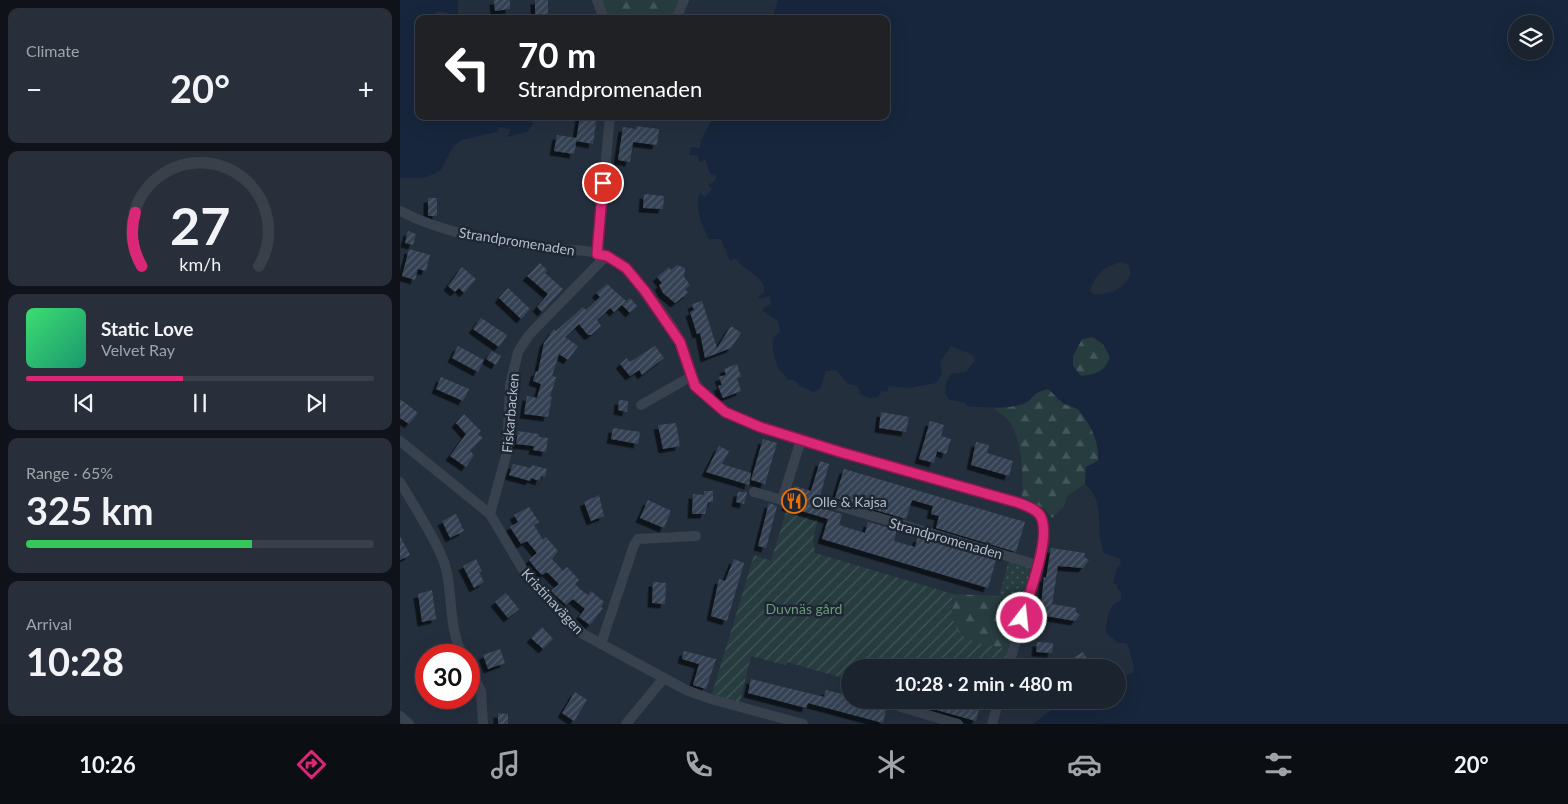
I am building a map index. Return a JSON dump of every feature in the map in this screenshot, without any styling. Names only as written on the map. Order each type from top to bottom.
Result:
[{"type":"street","points":[[597,0],[603,15]]},
{"type":"street","points":[[678,15],[684,0]]},
{"type":"street","points":[[602,255],[610,120]]},
{"type":"street","name":"Strandpromenaden","points":[[400,211],[429,224],[458,232],[537,247],[602,255],[626,268],[645,291],[680,342],[695,386],[725,412],[760,427],[1032,508],[1039,513],[1044,526],[1044,542],[1011,659]]},
{"type":"street","name":"Fiskarbacken","points":[[490,514],[508,452],[510,385],[518,352],[530,335],[602,255]]},
{"type":"street","points":[[641,405],[692,376]]},
{"type":"street","points":[[754,492],[782,500],[801,440]]},
{"type":"street","name":"Kristinavägen","points":[[400,441],[490,514],[525,573],[583,634],[664,678],[711,699],[803,724]]},
{"type":"street","points":[[400,482],[443,557],[452,603],[452,626],[457,644]]},
{"type":"street","name":"Strandpromenaden","points":[[826,502],[1037,564]]},
{"type":"street","points":[[601,644],[634,545],[638,539],[696,536]]},
{"type":"street","points":[[626,724],[664,678]]},
{"type":"street","points":[[480,689],[482,724]]},
{"type":"street","points":[[908,709],[958,724]]},
{"type":"street","points":[[992,724],[996,709]]},
{"type":"street","points":[[400,716],[409,724]]},
{"type":"green space","points":[[601,0],[681,0],[674,15],[607,15]]},
{"type":"green space","points":[[1093,337],[1103,344],[1110,357],[1103,369],[1091,375],[1081,376],[1073,366],[1073,356],[1082,339]]},
{"type":"green space","points":[[1048,389],[1055,394],[1058,400],[1079,410],[1094,434],[1098,448],[1098,461],[1086,467],[1085,484],[1068,495],[1063,507],[1052,518],[1045,509],[1022,497],[1021,456],[1016,435],[1007,419],[994,409]]},
{"type":"green space","name":"Duvnäs gård","points":[[786,512],[818,519],[813,540],[815,553],[953,594],[952,610],[958,631],[972,641],[1008,650],[1006,659],[841,659],[841,677],[787,662],[785,665],[751,656],[740,702],[712,694],[754,555],[771,561]]},
{"type":"green space","points":[[1009,560],[1032,566],[1022,602],[999,596]]},
{"type":"green space","points":[[953,594],[999,596],[1022,602],[1008,650],[972,641],[958,631],[952,610]]},
{"type":"water","points":[[400,0],[458,0],[458,15],[439,11],[434,15],[415,15],[415,120],[532,120],[533,124],[527,132],[508,137],[511,129],[499,127],[497,132],[461,140],[453,147],[441,170],[423,178],[400,178]]},
{"type":"water","points":[[778,0],[1568,0],[1568,724],[1033,724],[1052,709],[1126,709],[1126,676],[1133,673],[1134,666],[1127,643],[1118,643],[1106,633],[1110,609],[1121,601],[1121,591],[1113,583],[1117,568],[1121,564],[1120,559],[1104,553],[1101,544],[1096,499],[1092,491],[1085,484],[1086,467],[1098,461],[1096,440],[1090,427],[1078,409],[1064,404],[1048,389],[1039,392],[1025,403],[1012,407],[966,406],[966,403],[950,400],[945,393],[946,383],[951,374],[966,372],[975,361],[973,355],[951,346],[940,362],[942,374],[936,383],[909,388],[889,386],[887,392],[882,391],[878,397],[869,398],[861,395],[857,386],[848,384],[836,370],[826,371],[820,389],[813,392],[800,386],[794,380],[787,380],[775,361],[773,338],[780,332],[778,321],[763,311],[763,308],[771,304],[770,296],[759,299],[758,296],[764,293],[762,282],[743,267],[736,258],[730,261],[721,239],[709,239],[704,228],[698,210],[698,198],[700,193],[705,197],[712,189],[708,185],[715,181],[716,176],[710,174],[706,160],[699,162],[698,156],[689,155],[691,147],[700,148],[701,140],[712,120],[890,120],[890,15],[773,15]],"holes":[[[1121,262],[1128,264],[1131,273],[1125,283],[1117,290],[1094,295],[1090,290],[1095,279],[1105,269]],[[1093,337],[1103,344],[1110,357],[1106,366],[1091,375],[1081,376],[1073,366],[1073,356],[1082,339]]]},
{"type":"building","points":[[494,0],[510,0],[510,9],[495,11]]},
{"type":"building","points":[[535,0],[548,0],[548,14],[535,15]]},
{"type":"building","points":[[579,120],[596,120],[593,144],[576,141]]},
{"type":"building","points":[[636,126],[659,129],[657,145],[633,142],[630,162],[618,160],[623,127],[636,129]]},
{"type":"building","points":[[557,135],[577,138],[574,154],[554,151]]},
{"type":"building","points":[[644,194],[664,196],[663,209],[643,208]]},
{"type":"building","points":[[428,198],[437,198],[437,216],[428,216]]},
{"type":"building","points":[[408,231],[416,234],[413,245],[405,243]]},
{"type":"building","points":[[409,249],[430,255],[426,271],[418,269],[415,280],[402,276]]},
{"type":"building","points":[[540,263],[547,270],[545,273],[563,289],[542,312],[537,307],[548,294],[527,276]]},
{"type":"building","points":[[677,265],[685,268],[684,277],[690,285],[685,289],[688,293],[675,303],[663,293],[659,285],[662,283],[657,277],[669,267],[671,270]]},
{"type":"building","points":[[462,267],[476,279],[464,293],[459,288],[455,292],[448,286]]},
{"type":"building","points":[[607,284],[626,301],[614,312],[610,308],[597,320],[601,326],[591,335],[588,335],[579,324],[565,337],[578,346],[568,360],[559,354],[552,376],[556,377],[550,397],[552,397],[548,417],[524,414],[527,396],[537,398],[541,384],[533,381],[536,371],[538,372],[544,343],[554,329],[556,331],[583,307],[586,310],[600,297],[596,293]]},
{"type":"building","points":[[508,288],[530,309],[521,319],[499,298]]},
{"type":"building","points":[[630,298],[637,306],[630,313],[622,305]]},
{"type":"building","points":[[702,301],[717,348],[731,326],[741,333],[731,348],[705,358],[700,333],[697,334],[690,312],[694,310],[692,304]]},
{"type":"building","points":[[481,318],[507,335],[499,347],[473,329]]},
{"type":"building","points":[[458,346],[484,360],[478,372],[452,358]]},
{"type":"building","points":[[655,346],[664,358],[642,375],[639,370],[630,376],[620,364],[627,358],[630,362]]},
{"type":"building","points":[[492,351],[501,356],[496,365],[486,359]]},
{"type":"building","points":[[737,364],[741,377],[737,378],[741,391],[723,398],[718,386],[722,385],[719,377],[726,375],[724,369]]},
{"type":"building","points":[[441,377],[469,389],[463,401],[436,389]]},
{"type":"building","points":[[400,399],[418,413],[409,424],[400,418]]},
{"type":"building","points":[[619,400],[628,401],[627,412],[618,410]]},
{"type":"building","points":[[881,412],[909,417],[906,432],[879,428]]},
{"type":"building","points":[[464,414],[481,431],[478,434],[483,438],[470,451],[474,455],[466,467],[450,456],[466,434],[456,423]]},
{"type":"building","points":[[930,421],[944,425],[941,436],[951,439],[946,454],[937,451],[934,463],[919,459]]},
{"type":"building","points":[[676,423],[680,446],[663,449],[658,425]]},
{"type":"building","points":[[613,428],[640,432],[638,444],[611,439]]},
{"type":"building","points":[[518,431],[539,434],[539,437],[548,438],[546,452],[533,450],[534,446],[516,444]]},
{"type":"building","points":[[763,439],[777,443],[765,484],[751,480]]},
{"type":"building","points":[[976,442],[989,445],[987,453],[1013,461],[1009,476],[971,465]]},
{"type":"building","points":[[719,446],[729,451],[722,464],[751,473],[749,485],[706,472]]},
{"type":"building","points":[[820,461],[829,464],[818,503],[824,509],[842,514],[839,525],[865,533],[868,522],[897,530],[894,541],[915,547],[918,537],[996,560],[988,588],[822,539],[828,519],[785,506],[789,502],[794,486],[811,491]]},
{"type":"building","points":[[513,464],[531,468],[532,465],[547,469],[545,477],[541,476],[540,481],[531,478],[530,481],[509,475]]},
{"type":"building","points":[[844,469],[1025,522],[1016,552],[936,528],[939,516],[931,514],[933,506],[912,500],[906,519],[835,498]]},
{"type":"building","points":[[704,491],[713,491],[713,502],[708,502],[705,514],[692,514],[693,494],[704,495]]},
{"type":"building","points":[[738,492],[747,492],[744,504],[736,502]]},
{"type":"building","points":[[599,495],[604,516],[591,521],[584,502]]},
{"type":"building","points":[[648,500],[671,511],[664,528],[640,518]]},
{"type":"building","points":[[769,503],[777,506],[766,548],[758,546]]},
{"type":"building","points":[[529,507],[539,522],[534,525],[543,540],[546,537],[558,551],[552,559],[563,571],[567,567],[579,580],[575,584],[581,590],[588,595],[591,591],[604,602],[601,607],[603,608],[590,625],[579,617],[585,609],[573,599],[566,605],[551,591],[559,584],[547,572],[542,575],[536,569],[529,560],[537,553],[527,541],[521,544],[510,527],[518,522],[514,515]]},
{"type":"building","points":[[456,514],[464,531],[450,538],[442,521]]},
{"type":"building","points":[[400,536],[410,555],[400,560]]},
{"type":"building","points":[[1051,548],[1085,553],[1084,557],[1089,560],[1083,568],[1058,566],[1052,604],[1076,608],[1076,612],[1080,615],[1075,621],[1040,615],[1044,577],[1046,578]]},
{"type":"building","points":[[476,559],[482,571],[479,572],[484,582],[474,588],[463,566]]},
{"type":"building","points":[[734,559],[744,563],[727,621],[711,616],[719,579],[725,581]]},
{"type":"building","points":[[653,582],[666,583],[665,604],[652,603]]},
{"type":"building","points":[[432,590],[436,619],[422,622],[418,594]]},
{"type":"building","points":[[506,593],[519,609],[508,618],[495,602]]},
{"type":"building","points":[[542,627],[553,639],[543,649],[531,638]]},
{"type":"building","points":[[1037,642],[1053,643],[1052,653],[1036,652]]},
{"type":"building","points":[[500,649],[505,663],[488,669],[483,655]]},
{"type":"building","points":[[684,651],[716,659],[706,689],[693,685],[699,664],[682,659]]},
{"type":"building","points":[[1083,652],[1087,659],[1072,659]]},
{"type":"building","points":[[751,679],[824,697],[826,690],[841,694],[841,709],[886,709],[883,723],[808,703],[806,708],[748,693]]},
{"type":"building","points":[[575,692],[587,700],[574,721],[562,713]]},
{"type":"building","points":[[933,709],[979,709],[976,721]]},
{"type":"building","points":[[498,713],[508,714],[508,724],[498,724]]},
{"type":"place","name":"Olle & Kajsa","points":[[794,501]]},
{"type":"route","points":[[603,183],[597,254],[614,259],[626,268],[645,291],[680,342],[695,386],[725,412],[760,427],[1019,503],[1039,513],[1044,526],[1044,542],[1022,618]]}]
